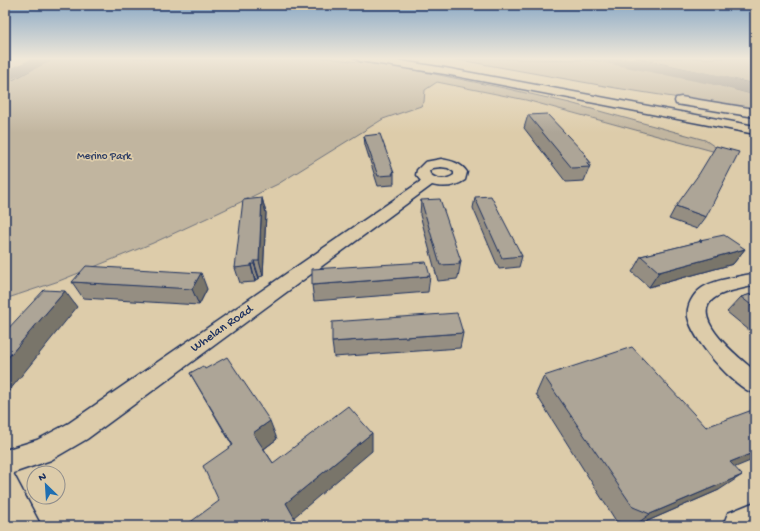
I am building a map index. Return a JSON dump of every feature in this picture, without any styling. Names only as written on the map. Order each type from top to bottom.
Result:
[{"type":"main road","points":[[496,83],[755,141]]},
{"type":"main road","points":[[506,83],[755,130]]},
{"type":"main road","points":[[552,83],[755,120]]},
{"type":"main road","points":[[666,98],[755,113]]},
{"type":"main road","points":[[741,526],[755,520]]},
{"type":"street","name":"Whelan Road","points":[[5,462],[42,451],[78,431],[430,180]]},
{"type":"street","points":[[755,279],[710,292],[700,300],[697,313],[700,324],[714,346],[755,384]]},
{"type":"street","points":[[5,483],[27,526]]},
{"type":"green space","name":"Merino Park","points":[[7,83],[436,83],[425,90],[424,102],[421,106],[383,119],[278,184],[153,243],[59,281],[5,299],[5,84]]},
{"type":"green space","name":"Merino Park","points":[[441,83],[478,83],[570,103],[705,140],[727,155],[526,100]]},
{"type":"green space","points":[[587,83],[710,83],[755,95],[755,110]]},
{"type":"building","points":[[547,114],[586,155],[584,155],[591,163],[586,163],[590,167],[572,168],[528,115]]},
{"type":"building","points":[[380,134],[394,173],[392,173],[393,175],[378,176],[364,136]]},
{"type":"building","points":[[716,146],[739,152],[706,217],[676,206],[699,174]]},
{"type":"building","points":[[491,196],[522,256],[502,258],[475,198]]},
{"type":"building","points":[[262,198],[259,261],[254,261],[254,264],[251,264],[251,266],[235,268],[243,200]]},
{"type":"building","points":[[440,199],[461,261],[459,261],[460,264],[440,265],[421,200]]},
{"type":"building","points":[[724,235],[745,249],[659,272],[641,256],[702,241],[700,240]]},
{"type":"building","points":[[426,262],[430,276],[312,285],[312,269]]},
{"type":"building","points":[[86,266],[201,273],[192,289],[72,282]]},
{"type":"building","points":[[44,290],[65,291],[5,361],[5,332]]},
{"type":"building","points":[[755,293],[755,308],[741,297]]},
{"type":"building","points":[[457,313],[463,333],[332,342],[332,322]]},
{"type":"building","points":[[632,347],[706,427],[755,409],[755,452],[730,462],[742,475],[650,514],[633,507],[544,376]]},
{"type":"building","points":[[227,357],[270,421],[253,433],[273,463],[348,406],[372,433],[286,503],[299,526],[185,526],[219,501],[203,466],[233,445],[190,373],[203,366],[205,369]]},
{"type":"waterway","points":[[729,83],[755,90]]}]
